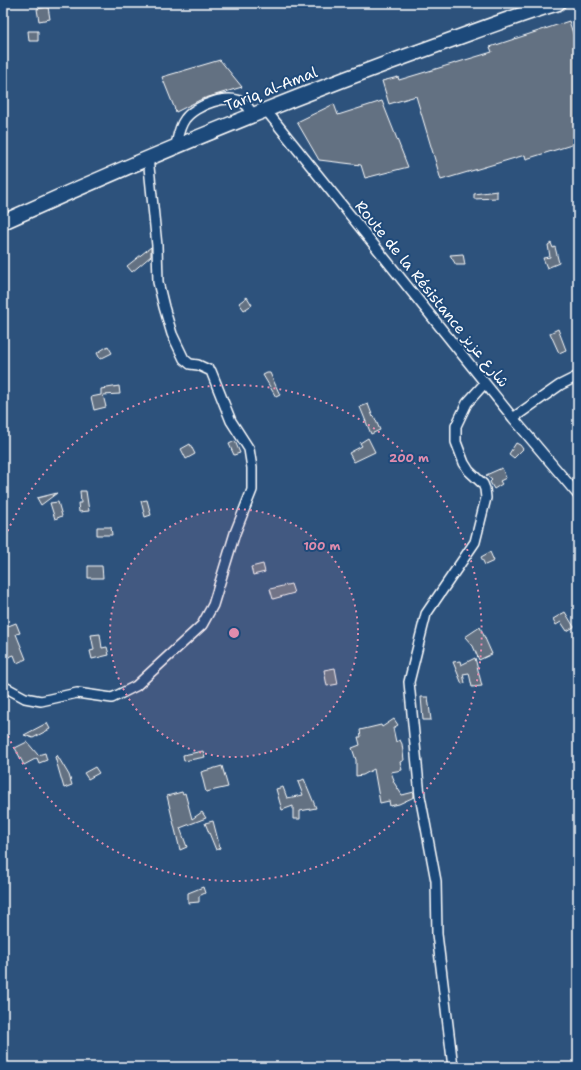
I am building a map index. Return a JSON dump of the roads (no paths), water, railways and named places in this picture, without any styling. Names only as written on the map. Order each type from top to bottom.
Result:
[{"type":"highway","name":"Tariq al-Amal","points":[[3,222],[176,145],[363,71],[550,4]]},
{"type":"street","name":"Route de la Résistance شارع عزيز","points":[[176,145],[180,128],[186,118],[207,104],[221,100],[236,100],[259,112],[578,495]]},
{"type":"street","points":[[3,686],[25,698],[42,701],[77,693],[112,698],[136,686],[202,625],[213,605],[235,532],[252,490],[252,468],[249,449],[231,421],[211,371],[198,365],[190,364],[184,359],[172,334],[158,282],[157,246],[148,157]]},
{"type":"street","points":[[513,418],[560,385],[578,376]]},
{"type":"street","points":[[453,1067],[437,934],[436,881],[420,796],[409,682],[426,614],[475,542],[486,498],[485,489],[483,484],[469,471],[464,463],[456,442],[456,426],[467,403],[485,383]]}]
